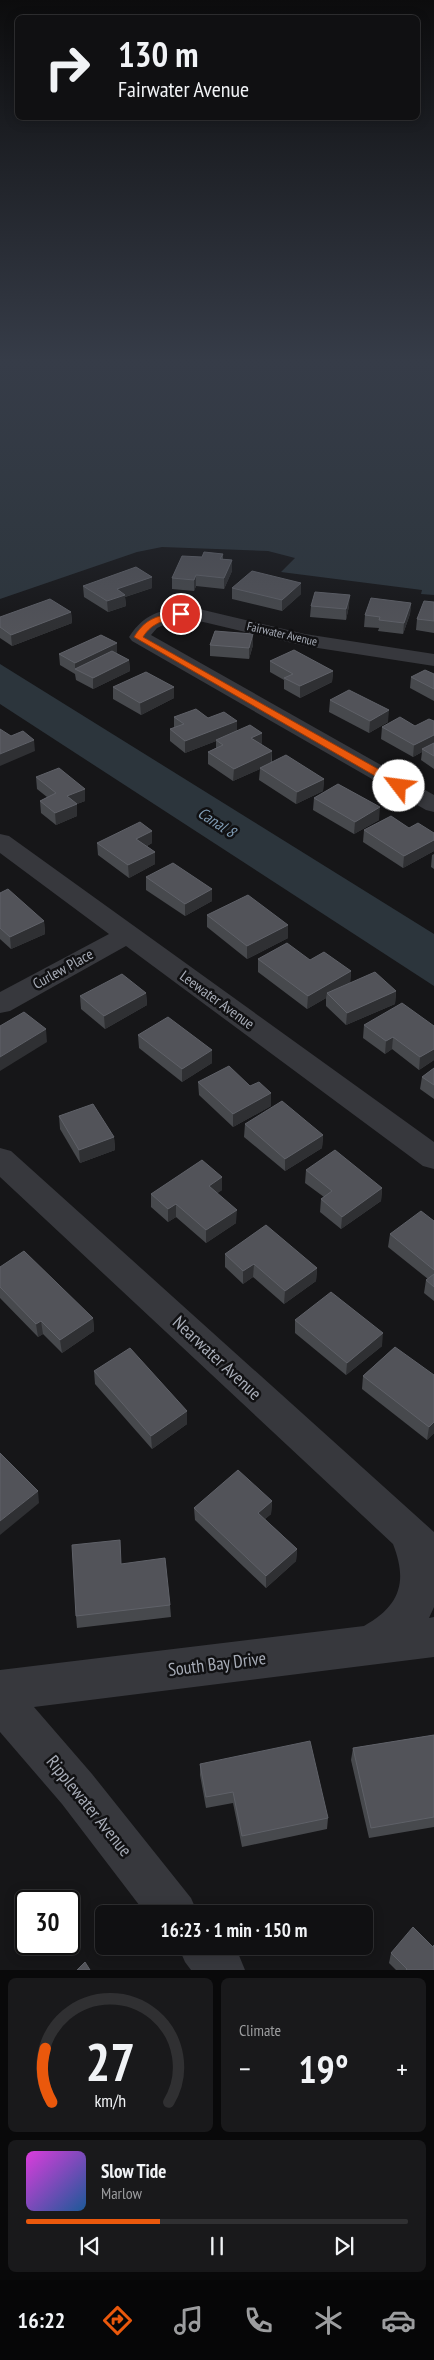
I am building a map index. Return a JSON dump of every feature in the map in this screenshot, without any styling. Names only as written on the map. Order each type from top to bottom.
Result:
[{"type":"street","name":"Fairwater Avenue","points":[[434,660],[323,644],[195,614],[181,614],[156,619],[145,627],[139,637],[434,805]]},
{"type":"street","name":"Leewater Avenue","points":[[0,842],[434,1158]]},
{"type":"street","name":"Curlew Place","points":[[0,1004],[127,935]]},
{"type":"street","name":"Nearwater Avenue","points":[[0,1159],[421,1545]]},
{"type":"street","points":[[370,1645],[389,1634],[406,1620],[415,1605],[421,1565],[421,1545]]},
{"type":"street","name":"South Bay Drive","points":[[0,1691],[434,1637]]},
{"type":"street","name":"Ripplewater Avenue","points":[[0,1700],[77,1789],[168,1905]]},
{"type":"street","points":[[209,1955],[221,1970]]},
{"type":"water","points":[[0,451],[434,451],[434,595],[421,594],[422,590],[281,572],[295,558],[268,551],[162,547],[137,552],[0,599]]},
{"type":"water","name":"Canal 8","points":[[0,664],[434,934],[434,986],[0,704]]},
{"type":"building","points":[[204,552],[223,554],[220,559],[232,560],[224,578],[196,575],[194,580],[172,578],[182,556],[202,557]]},
{"type":"building","points":[[136,567],[152,577],[117,589],[125,595],[107,601],[83,586]]},
{"type":"building","points":[[252,571],[301,583],[282,600],[232,588]]},
{"type":"building","points":[[315,592],[350,595],[346,609],[311,606]]},
{"type":"building","points":[[371,598],[411,603],[404,623],[379,620],[380,617],[365,615]]},
{"type":"building","points":[[50,599],[71,612],[11,635],[0,627],[0,617]]},
{"type":"building","points":[[424,601],[434,602],[434,621],[417,619]]},
{"type":"building","points":[[215,631],[253,634],[249,648],[210,645]]},
{"type":"building","points":[[101,635],[117,643],[75,663],[59,654]]},
{"type":"building","points":[[294,650],[333,671],[300,686],[284,678],[293,674],[270,661]]},
{"type":"building","points":[[112,651],[129,660],[93,678],[75,669]]},
{"type":"building","points":[[425,670],[434,674],[434,689],[411,677]]},
{"type":"building","points":[[146,672],[174,687],[140,703],[113,687]]},
{"type":"building","points":[[349,690],[389,710],[370,721],[330,700]]},
{"type":"building","points":[[196,709],[208,718],[224,712],[237,721],[185,741],[170,729],[184,724],[174,717]]},
{"type":"building","points":[[400,717],[415,726],[429,719],[434,721],[434,735],[414,745],[382,727]]},
{"type":"building","points":[[250,725],[262,733],[251,738],[272,751],[234,769],[208,752],[223,745],[216,740]]},
{"type":"building","points":[[0,729],[11,736],[23,731],[34,740],[0,754]]},
{"type":"building","points":[[434,743],[434,756],[422,749]]},
{"type":"building","points":[[286,755],[324,779],[297,792],[260,768]]},
{"type":"building","points":[[59,768],[85,789],[67,796],[77,804],[55,813],[40,801],[56,793],[36,777]]},
{"type":"building","points":[[338,784],[380,807],[355,822],[314,798]]},
{"type":"building","points":[[391,816],[409,828],[418,823],[434,833],[434,840],[404,856],[364,830]]},
{"type":"building","points":[[140,822],[152,831],[136,839],[155,852],[128,865],[97,843]]},
{"type":"building","points":[[173,863],[212,889],[185,904],[146,877]]},
{"type":"building","points":[[8,889],[44,921],[10,937],[0,928],[0,893]]},
{"type":"building","points":[[248,895],[288,925],[247,946],[207,915]]},
{"type":"building","points":[[287,943],[310,960],[324,952],[351,971],[308,996],[258,959]]},
{"type":"building","points":[[375,972],[396,991],[347,1013],[327,993]]},
{"type":"building","points":[[122,974],[146,993],[104,1016],[80,996]]},
{"type":"building","points":[[402,1003],[434,1026],[434,1049],[420,1057],[393,1037],[386,1041],[364,1025]]},
{"type":"building","points":[[24,1012],[46,1029],[0,1057],[0,1026]]},
{"type":"building","points":[[168,1017],[212,1050],[182,1069],[138,1035]]},
{"type":"building","points":[[229,1066],[250,1086],[259,1082],[271,1093],[233,1114],[198,1082]]},
{"type":"building","points":[[434,1068],[434,1085],[422,1077]]},
{"type":"building","points":[[282,1101],[323,1135],[285,1159],[245,1124]]},
{"type":"building","points":[[93,1104],[114,1137],[79,1150],[59,1116]]},
{"type":"building","points":[[335,1150],[382,1188],[342,1217],[321,1199],[332,1191],[306,1170]]},
{"type":"building","points":[[202,1160],[222,1177],[209,1186],[237,1210],[206,1230],[176,1204],[168,1209],[151,1194]]},
{"type":"building","points":[[421,1211],[434,1221],[434,1270],[390,1234]]},
{"type":"building","points":[[266,1225],[317,1268],[285,1291],[254,1264],[243,1271],[225,1254]]},
{"type":"building","points":[[24,1251],[93,1318],[60,1340],[41,1321],[36,1324],[0,1287],[0,1267]]},
{"type":"building","points":[[434,1274],[434,1287],[426,1280]]},
{"type":"building","points":[[331,1292],[383,1333],[347,1363],[295,1320]]},
{"type":"building","points":[[395,1347],[434,1375],[434,1422],[429,1427],[363,1376]]},
{"type":"building","points":[[130,1348],[187,1411],[151,1436],[94,1371]]},
{"type":"building","points":[[0,1453],[38,1491],[0,1521]]},
{"type":"building","points":[[238,1470],[272,1501],[258,1513],[297,1549],[266,1576],[194,1508]]},
{"type":"building","points":[[120,1540],[121,1564],[165,1558],[170,1605],[76,1616],[72,1545]]},
{"type":"building","points":[[434,1735],[434,1817],[371,1828],[353,1748]]},
{"type":"building","points":[[310,1741],[328,1818],[242,1836],[233,1792],[206,1797],[200,1764]]},
{"type":"building","points":[[413,1927],[433,1947],[434,1945],[434,1970],[406,1970],[391,1953]]},
{"type":"building","points":[[85,1962],[90,1970],[77,1970]]},
{"type":"route","points":[[181,614],[156,619],[145,627],[139,637],[399,786]]}]
